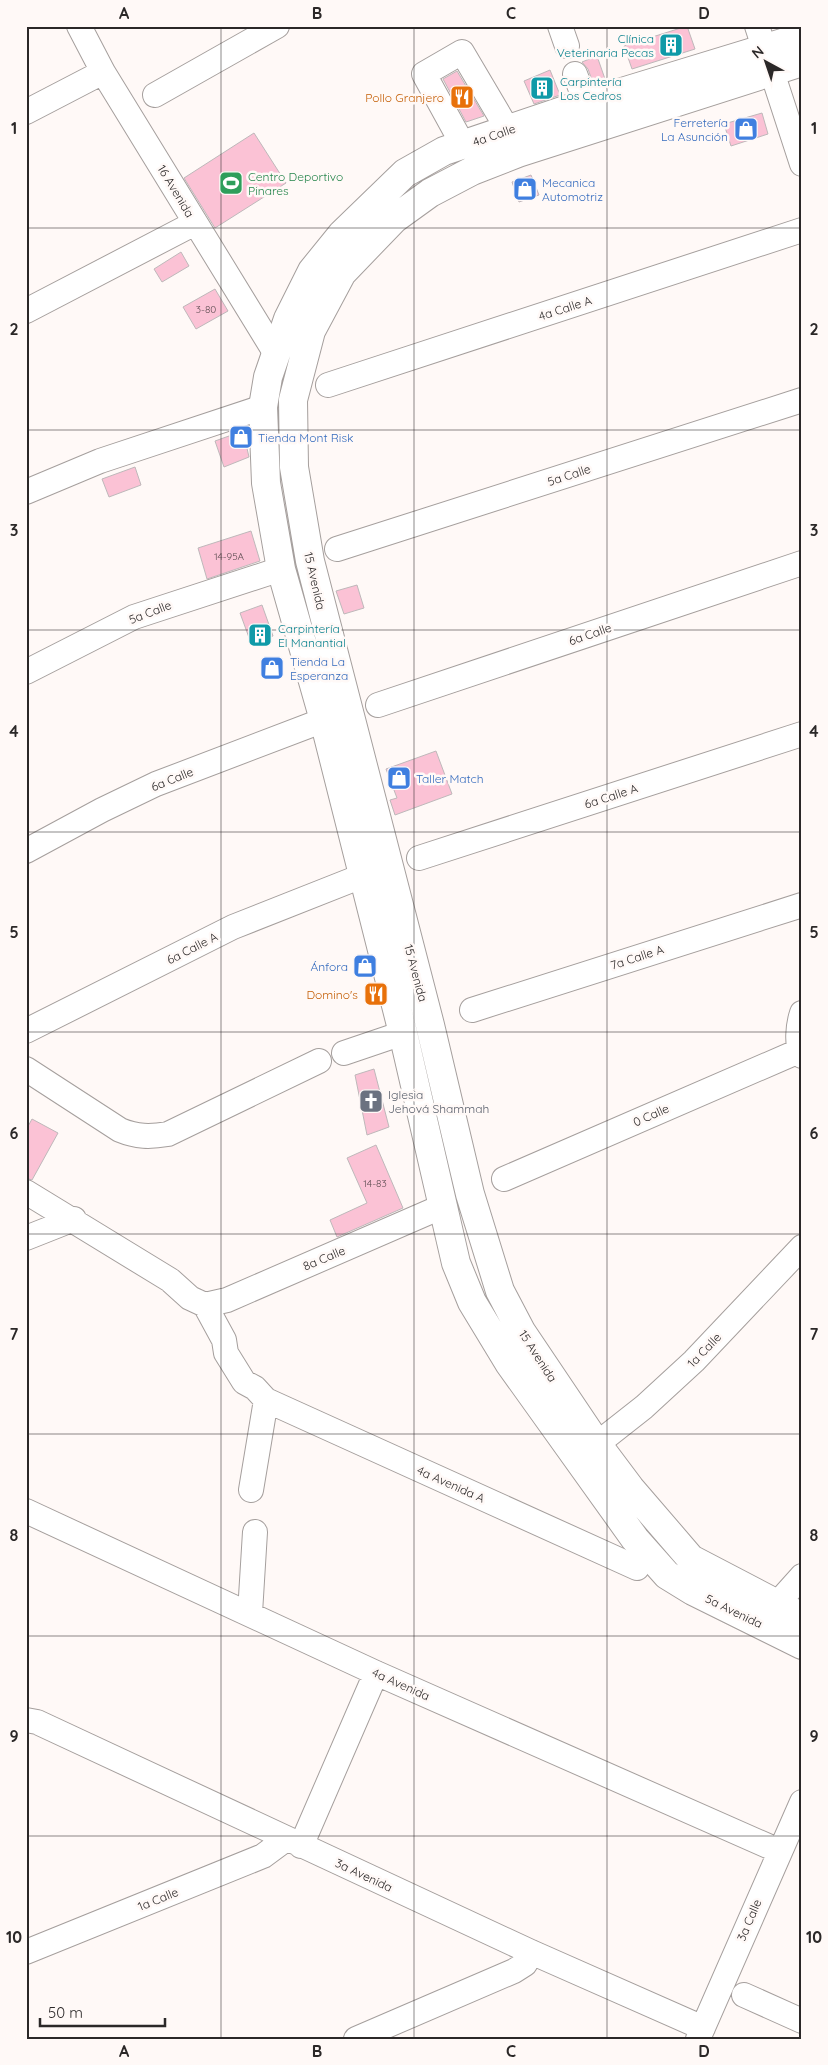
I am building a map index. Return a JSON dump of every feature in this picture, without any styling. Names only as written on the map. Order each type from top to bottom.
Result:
[{"type":"main road","name":"4a Calle","points":[[276,354],[288,319],[312,271],[342,234],[405,174],[444,151],[586,103],[802,37]]},
{"type":"main road","name":"4a Calle","points":[[310,331],[342,273],[394,219],[430,193],[472,171],[764,49],[802,62]]},
{"type":"main road","name":"15 Avenida","points":[[310,331],[293,400],[294,467],[310,561],[430,1025],[470,1194],[489,1259],[504,1299],[520,1331],[597,1444],[630,1488],[691,1559]]},
{"type":"main road","points":[[276,354],[268,378],[263,407],[266,483],[281,569],[324,720],[403,1033],[442,1207]]},
{"type":"main road","name":"5a Avenida","points":[[442,1207],[456,1263],[472,1302],[509,1363],[635,1539],[667,1575],[693,1591],[802,1645]]},
{"type":"main road","name":"5a Avenida","points":[[691,1559],[802,1618]]},
{"type":"street","name":"16 Avenida","points":[[79,26],[103,72],[276,354]]},
{"type":"street","points":[[155,95],[277,26]]},
{"type":"street","points":[[764,49],[802,164]]},
{"type":"street","points":[[463,145],[424,74],[462,52],[508,130]]},
{"type":"street","points":[[26,112],[103,72]]},
{"type":"street","points":[[575,74],[586,103]]},
{"type":"street","points":[[26,311],[195,223]]},
{"type":"street","name":"4a Calle A","points":[[328,385],[802,230]]},
{"type":"street","name":"5a Calle","points":[[337,549],[802,400]]},
{"type":"street","points":[[26,492],[100,461],[263,407]]},
{"type":"street","name":"6a Calle","points":[[378,705],[802,563]]},
{"type":"street","name":"5a Calle","points":[[26,672],[134,617],[281,569]]},
{"type":"street","name":"6a Calle","points":[[26,851],[102,810],[156,784],[324,720]]},
{"type":"street","name":"6a Calle A","points":[[419,858],[802,734]]},
{"type":"street","name":"6a Calle A","points":[[26,1031],[233,927],[362,876]]},
{"type":"street","name":"7a Calle A","points":[[472,1010],[802,905]]},
{"type":"street","points":[[800,1053],[802,1013]]},
{"type":"street","points":[[344,1053],[403,1033]]},
{"type":"street","name":"0 Calle","points":[[504,1179],[800,1053]]},
{"type":"street","points":[[26,1069],[120,1130],[134,1136],[150,1137],[168,1134],[319,1061]]},
{"type":"street","points":[[26,1192],[74,1219],[170,1280],[190,1298],[205,1305]]},
{"type":"street","name":"8a Calle","points":[[205,1305],[227,1300],[442,1207]]},
{"type":"street","points":[[26,1238],[74,1219]]},
{"type":"street","name":"1a Calle","points":[[597,1444],[644,1407],[694,1361],[802,1247]]},
{"type":"street","name":"4a Avenida A","points":[[205,1305],[224,1340],[226,1353],[244,1382],[261,1394],[637,1568]]},
{"type":"street","points":[[251,1490],[261,1394]]},
{"type":"street","name":"4a Avenida","points":[[26,1511],[376,1673],[790,1840]]},
{"type":"street","points":[[250,1614],[255,1532]]},
{"type":"street","points":[[776,1605],[802,1576]]},
{"type":"street","points":[[294,1843],[376,1673]]},
{"type":"street","name":"3a Avenida","points":[[26,1720],[37,1722],[531,1952],[700,2034]]},
{"type":"street","name":"3a Calle","points":[[700,2034],[790,1840],[802,1802]]},
{"type":"street","name":"1a Calle","points":[[26,1952],[294,1843]]},
{"type":"street","points":[[356,2039],[514,1971],[525,1964],[531,1952]]},
{"type":"street","points":[[744,1995],[802,2021]]},
{"type":"building","points":[[687,26],[695,49],[632,69],[624,46]]},
{"type":"building","points":[[597,56],[605,79],[593,83],[588,69],[582,62]]},
{"type":"building","name":"Carpintería Los Cedros","points":[[550,70],[560,95],[534,104],[524,81]]},
{"type":"building","points":[[457,71],[484,116],[466,122],[443,79]]},
{"type":"building","name":"Ferretería La Asunción","points":[[762,113],[768,134],[731,146],[724,124]]},
{"type":"building","name":"Centro Deportivo Pinares","points":[[254,133],[286,183],[215,228],[184,178]]},
{"type":"building","name":"Mecanica Automotriz","points":[[531,175],[539,195],[519,202],[512,182]]},
{"type":"building","points":[[181,252],[189,266],[162,282],[154,269]]},
{"type":"building","points":[[215,289],[228,311],[196,329],[183,307]]},
{"type":"building","points":[[243,431],[249,457],[224,467],[215,441]]},
{"type":"building","points":[[135,467],[141,485],[109,497],[102,479]]},
{"type":"building","points":[[251,531],[260,561],[207,579],[198,548]]},
{"type":"building","points":[[357,585],[364,608],[344,614],[336,591]]},
{"type":"building","points":[[262,605],[273,636],[251,643],[240,613]]},
{"type":"building","name":"Taller Match","points":[[436,751],[452,794],[395,815],[390,800],[397,798],[386,769]]},
{"type":"building","name":"Iglesia Jehová Shammah","points":[[374,1069],[389,1127],[367,1135],[355,1075]]},
{"type":"building","points":[[32,1119],[58,1133],[32,1180],[26,1178],[26,1130]]},
{"type":"building","points":[[376,1145],[403,1208],[337,1237],[330,1220],[367,1203],[347,1158]]},
{"type":"place","name":"Clínica Veterinaria Pecas","points":[[671,45]]},
{"type":"place","name":"Carpintería Los Cedros","points":[[542,88]]},
{"type":"place","name":"Pollo Granjero","points":[[462,97]]},
{"type":"place","name":"Ferretería La Asunción","points":[[746,129]]},
{"type":"place","name":"Centro Deportivo Pinares","points":[[231,183]]},
{"type":"place","name":"Mecanica Automotriz","points":[[525,189]]},
{"type":"place","name":"Tienda Mont Risk","points":[[241,437]]},
{"type":"place","name":"Carpintería El Manantial","points":[[260,635]]},
{"type":"place","name":"Tienda La Esperanza","points":[[272,668]]},
{"type":"place","name":"Taller Match","points":[[399,778]]},
{"type":"place","name":"Ánfora","points":[[365,966]]},
{"type":"place","name":"Domino's","points":[[376,994]]},
{"type":"place","name":"Iglesia Jehová Shammah","points":[[371,1101]]}]
